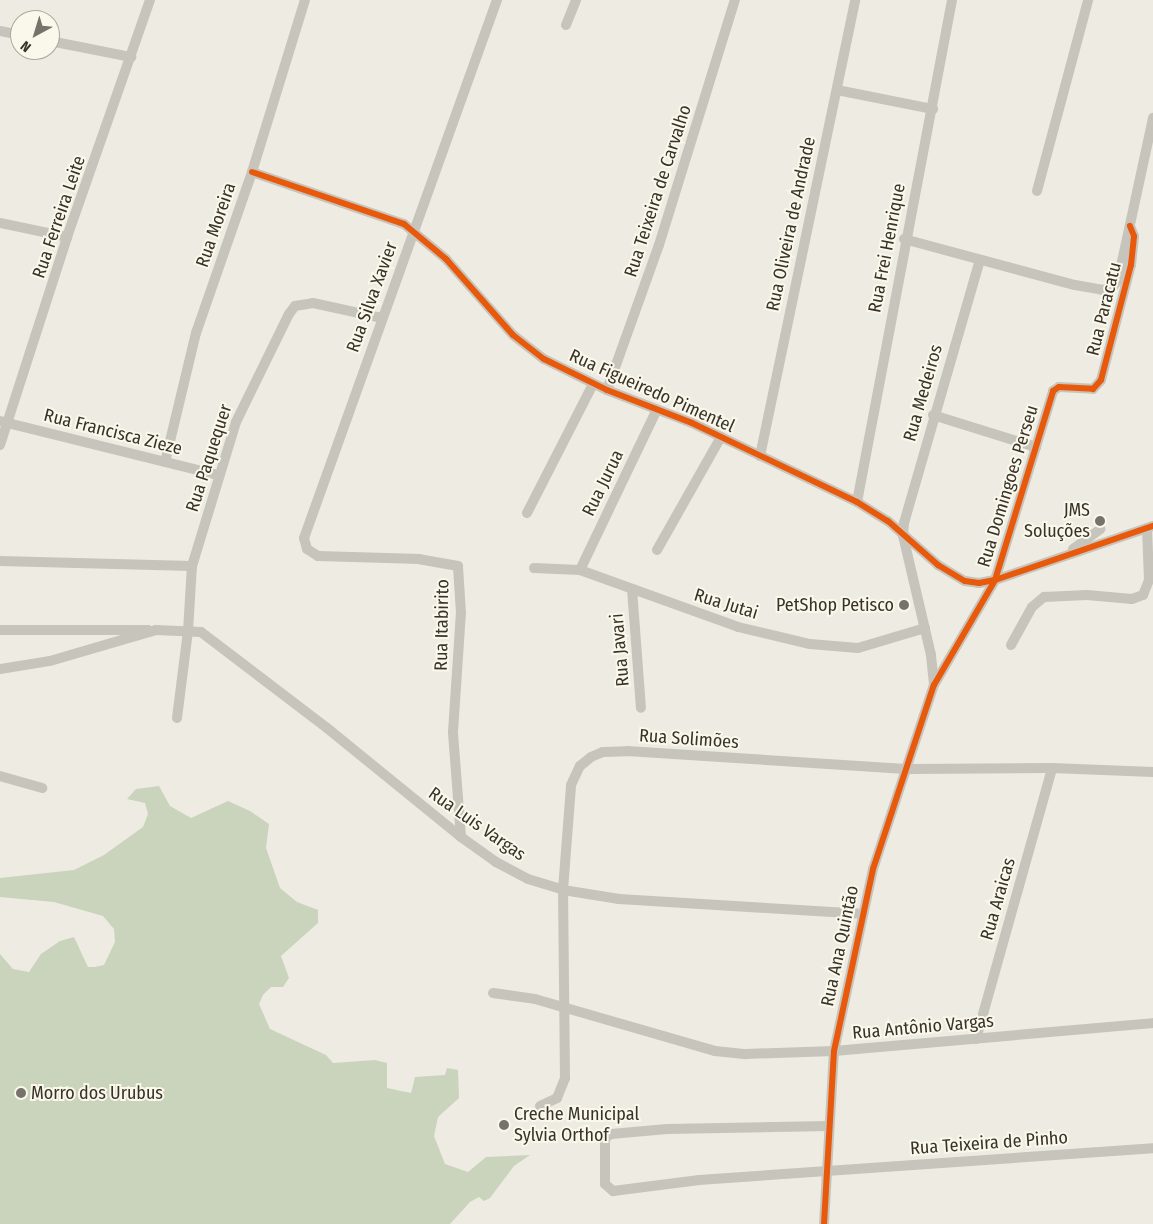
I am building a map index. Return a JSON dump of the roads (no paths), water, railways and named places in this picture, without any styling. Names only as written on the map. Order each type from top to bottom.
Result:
[{"type":"street","name":"Rua Ferreira Leite","points":[[0,445],[4,422],[150,0]]},
{"type":"street","name":"Rua Moreira","points":[[165,462],[196,333],[252,172],[305,0]]},
{"type":"street","name":"Rua Silva Xavier","points":[[307,550],[304,538],[497,0]]},
{"type":"street","points":[[566,25],[576,0]]},
{"type":"street","name":"Rua Teixeira de Carvalho","points":[[607,390],[659,245],[735,0]]},
{"type":"street","name":"Rua Oliveira de Andrade","points":[[760,456],[855,0]]},
{"type":"street","name":"Rua Frei Henrique","points":[[857,502],[904,239],[933,108],[952,0]]},
{"type":"street","points":[[1037,191],[1088,0]]},
{"type":"street","points":[[60,43],[131,57]]},
{"type":"street","points":[[837,90],[933,108]]},
{"type":"street","points":[[1130,226],[1149,153],[1153,118]]},
{"type":"street","name":"Rua Figueiredo Pimentel","points":[[252,172],[395,218],[414,230],[446,259],[527,348],[593,384],[721,437],[857,502],[888,521],[903,536],[954,576],[979,584],[1150,527]]},
{"type":"street","points":[[0,223],[67,237]]},
{"type":"street","name":"Rua Paracatu","points":[[904,239],[1102,290],[1112,288],[1118,280],[1130,226]]},
{"type":"street","name":"Rua Paracatu","points":[[1050,401],[1059,387],[1085,390],[1096,388],[1101,380],[1131,265],[1134,236],[1130,226]]},
{"type":"street","name":"Rua Medeiros","points":[[903,536],[933,415],[980,260]]},
{"type":"street","name":"Rua Paquequer","points":[[177,718],[188,631],[192,566],[218,475],[247,398],[295,306],[313,303],[382,318]]},
{"type":"street","points":[[526,513],[593,384]]},
{"type":"street","name":"Rua Domingoes Perseu","points":[[934,684],[995,580],[1050,401]]},
{"type":"street","name":"Rua Jurua","points":[[580,570],[657,409]]},
{"type":"street","points":[[933,415],[1036,447]]},
{"type":"street","name":"Rua Francisca Zieze","points":[[4,422],[218,475]]},
{"type":"street","points":[[657,550],[721,437]]},
{"type":"street","points":[[1011,645],[1032,607],[1044,597],[1088,594],[1132,598],[1143,595],[1148,588],[1147,553],[1150,527]]},
{"type":"street","name":"Rua Figueiredo Pimentel","points":[[1062,557],[1100,529]]},
{"type":"street","points":[[903,536],[925,628],[934,684]]},
{"type":"street","name":"Rua Itabirito","points":[[307,550],[318,556],[420,559],[458,566],[461,613],[453,732],[461,837]]},
{"type":"street","points":[[0,561],[192,566]]},
{"type":"street","name":"Rua Jutai","points":[[534,568],[580,570],[738,627],[810,644],[858,648],[925,628]]},
{"type":"street","name":"Rua Javari","points":[[632,589],[642,708]]},
{"type":"street","name":"Rua Luis Vargas","points":[[0,630],[156,630],[201,632],[215,640],[461,837],[520,875],[563,890],[619,899],[861,914]]},
{"type":"street","points":[[0,669],[50,661],[156,630]]},
{"type":"street","name":"Rua Ana Quintão","points":[[824,1224],[834,1050],[861,914],[873,868],[909,768],[934,684]]},
{"type":"street","name":"Rua Solimões","points":[[540,1106],[557,1098],[565,1078],[567,1008],[563,890],[572,785],[580,766],[603,752],[909,768],[1052,768],[1153,772]]},
{"type":"street","name":"Rua Araicas","points":[[976,1039],[1052,768]]},
{"type":"street","points":[[0,776],[42,788]]},
{"type":"street","name":"Rua Antônio Vargas","points":[[493,993],[567,1008],[715,1052],[746,1054],[834,1050],[1153,1023]]},
{"type":"street","name":"Rua Teixeira de Pinho","points":[[829,1126],[667,1129],[611,1134],[605,1138],[605,1184],[613,1191],[828,1171],[1153,1148]]},
{"type":"place","name":"JMS Soluções","points":[[1100,521]]},
{"type":"place","name":"PetShop Petisco","points":[[904,605]]},
{"type":"place","name":"Morro dos Urubus","points":[[21,1093]]},
{"type":"place","name":"Creche Municipal Sylvia Orthof","points":[[504,1125]]}]
